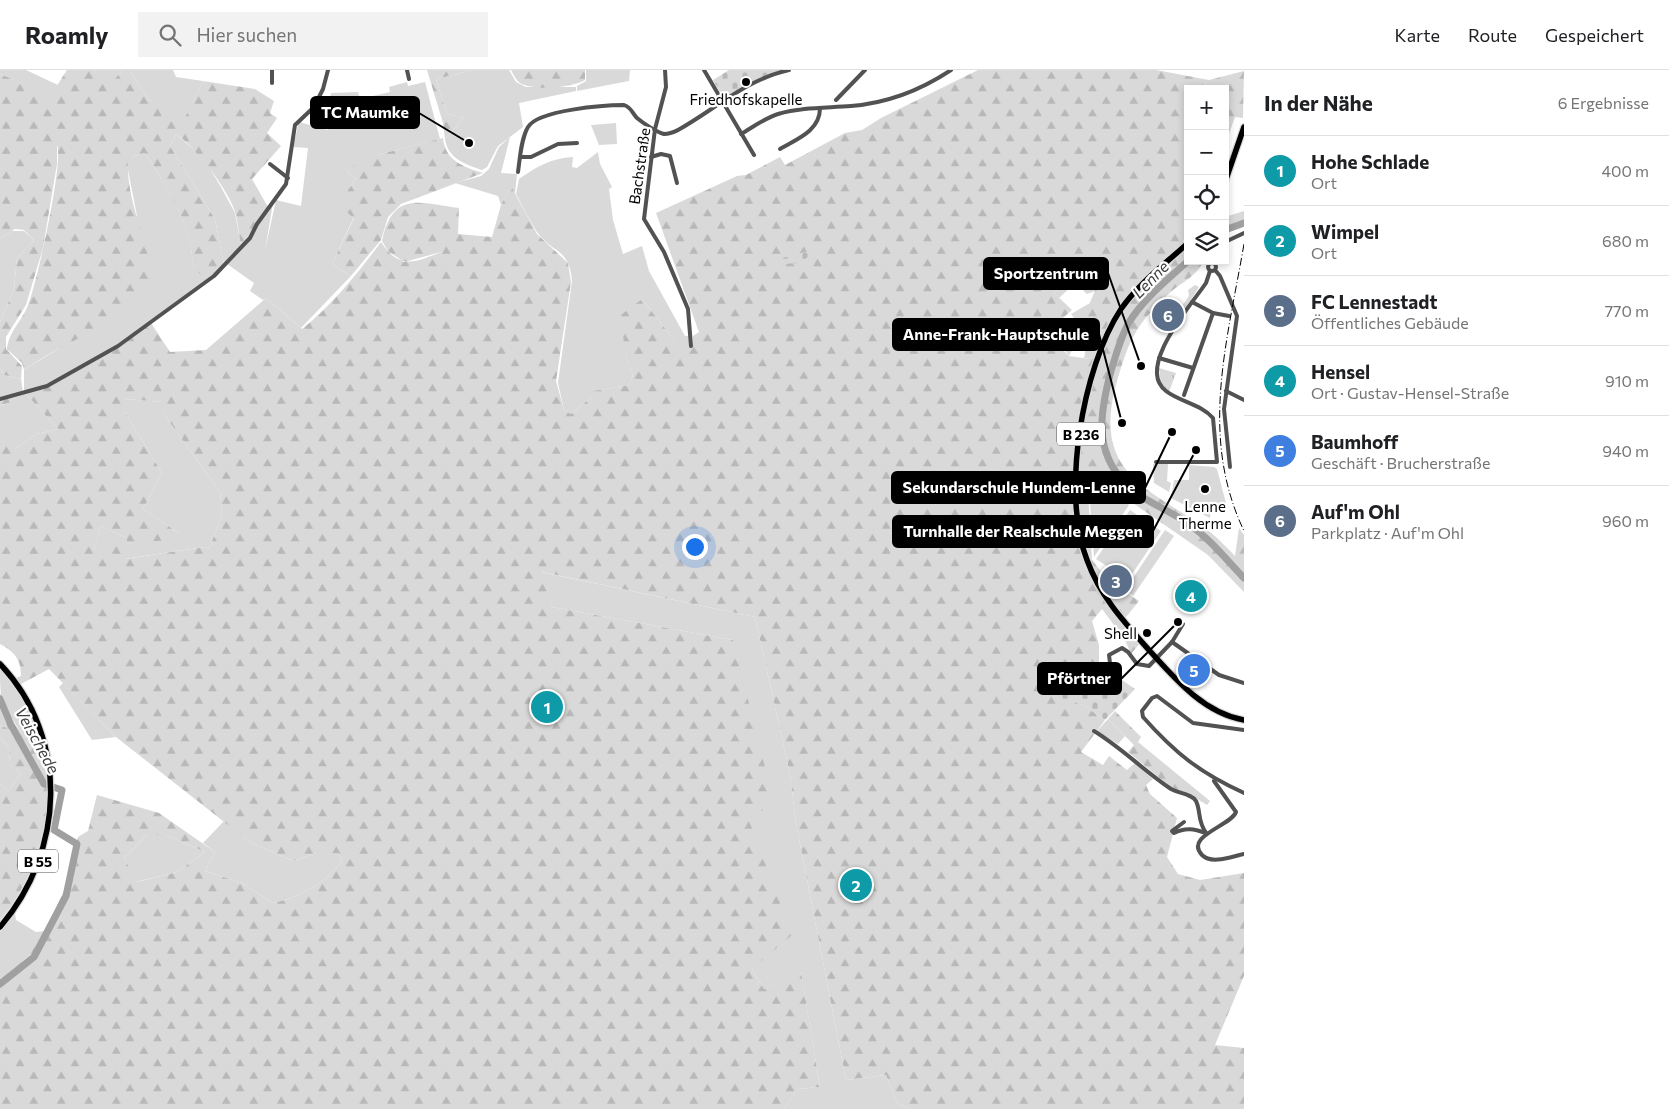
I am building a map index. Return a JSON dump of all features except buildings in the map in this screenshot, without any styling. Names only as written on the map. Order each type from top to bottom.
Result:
[{"type":"main road","points":[[1227,175],[1244,128]]},
{"type":"main road","name":"B 236","points":[[1184,247],[1143,283],[1123,308],[1103,343],[1090,384],[1077,462],[1075,500],[1081,543],[1094,576],[1119,616],[1183,686],[1221,713],[1244,720]]},
{"type":"main road","name":"B 55","points":[[0,664],[23,692],[38,721],[47,750],[52,781],[52,795],[48,818],[35,870],[23,896],[0,927]]},
{"type":"street","points":[[272,70],[272,83]]},
{"type":"street","points":[[0,399],[47,386],[124,342],[214,276],[250,238],[282,191],[288,178],[296,125],[314,107],[323,89],[328,70]]},
{"type":"street","points":[[407,70],[409,79]]},
{"type":"street","name":"Bachstraße","points":[[665,70],[666,87],[655,129],[644,219],[664,252],[688,309],[691,346]]},
{"type":"street","points":[[704,70],[754,155]]},
{"type":"street","points":[[518,172],[525,134],[529,125],[557,112],[624,105],[631,108],[637,118],[663,134],[677,131],[763,78],[789,70]]},
{"type":"street","points":[[836,100],[865,70]]},
{"type":"street","points":[[741,134],[776,115],[800,109],[852,106],[888,99],[924,86],[951,70]]},
{"type":"street","points":[[780,150],[815,126],[820,115],[820,108]]},
{"type":"street","points":[[521,157],[530,157],[558,144],[577,144]]},
{"type":"street","points":[[651,157],[661,154],[670,156],[677,183]]},
{"type":"street","points":[[270,164],[288,178]]},
{"type":"street","points":[[1229,240],[1244,233]]},
{"type":"street","points":[[1211,265],[1212,270],[1220,276],[1237,316],[1224,414],[1230,467]]},
{"type":"street","points":[[1156,462],[1217,462],[1213,418],[1204,411],[1165,391],[1156,373],[1162,348],[1206,283],[1216,266],[1215,265]]},
{"type":"street","points":[[1192,302],[1213,313],[1229,316]]},
{"type":"street","points":[[1184,395],[1213,313]]},
{"type":"street","points":[[1159,358],[1193,368]]},
{"type":"street","points":[[1226,391],[1244,400]]},
{"type":"street","points":[[1111,671],[1110,655],[1119,649],[1127,650],[1137,664],[1149,666],[1172,642],[1183,624]]},
{"type":"street","points":[[1172,642],[1219,675],[1244,683]]},
{"type":"street","points":[[1244,730],[1194,723],[1157,696],[1152,698],[1142,710],[1143,717],[1169,745],[1213,779],[1244,793]]},
{"type":"street","points":[[1094,731],[1113,742],[1173,790],[1193,798],[1196,802],[1198,819],[1206,834]]},
{"type":"street","points":[[1213,779],[1236,812],[1235,816],[1222,826],[1201,838],[1199,846],[1201,854],[1207,859],[1221,859],[1244,854]]},
{"type":"street","points":[[1184,822],[1172,831],[1174,833],[1185,828],[1195,829],[1206,834]]},
{"type":"green space","points":[[0,70],[26,70],[58,85],[51,96],[0,74]]},
{"type":"green space","points":[[67,70],[94,70],[112,82],[123,70],[129,70],[148,99],[183,122],[203,81],[255,89],[274,101],[270,113],[277,118],[267,133],[281,146],[252,179],[268,207],[241,246],[236,215],[227,194],[202,159],[176,134],[170,146],[215,219],[224,265],[212,277],[201,275],[192,266],[192,252],[184,222],[145,153],[134,156],[128,161],[132,200],[150,265],[149,280],[142,293],[131,306],[116,317],[52,352],[24,370],[22,363],[7,349],[10,337],[28,305],[43,249],[57,174],[58,156],[57,145],[57,164],[43,248],[26,305],[6,337],[6,349],[22,366],[21,379],[4,375],[0,369],[0,322],[14,289],[17,258],[34,240],[24,230],[15,229],[0,239],[0,74],[51,95]]},
{"type":"green space","points":[[94,70],[123,70],[112,83]]},
{"type":"green space","points":[[129,70],[173,70],[176,77],[203,81],[183,123],[148,99]]},
{"type":"green space","points":[[427,70],[474,70],[436,79],[447,114],[464,118],[445,139],[443,123]]},
{"type":"green space","points":[[474,70],[509,70],[516,82],[526,87],[576,87],[576,91],[519,103],[523,127],[498,146],[487,167],[482,170],[458,160],[447,146],[445,139],[464,118],[447,114],[436,79]]},
{"type":"green space","points":[[511,70],[585,70],[585,80],[562,87],[534,87],[520,83]]},
{"type":"green space","points":[[586,70],[630,70],[629,81],[577,91],[577,86],[586,81]]},
{"type":"green space","points":[[729,70],[782,70],[768,75],[724,99],[713,80]]},
{"type":"green space","points":[[978,70],[1156,70],[1209,80],[1244,71],[1243,118],[1235,117],[1229,134],[1229,85],[1184,85],[1184,265],[1202,265],[1193,275],[1159,303],[1139,327],[1127,350],[1118,377],[1110,422],[1113,445],[1122,463],[1134,479],[1150,492],[1210,532],[1235,556],[1239,528],[1244,535],[1244,592],[1208,555],[1104,483],[1094,484],[1088,490],[1092,560],[1107,579],[1139,601],[1122,622],[1140,643],[1131,654],[1125,640],[1102,609],[1092,621],[1099,645],[1099,664],[1053,694],[1085,706],[1105,720],[1081,752],[1103,765],[1109,756],[1127,770],[1135,763],[1153,779],[1146,785],[1150,794],[1177,818],[1167,857],[1178,874],[1200,880],[1244,873],[1244,976],[1215,1045],[1244,1048],[1244,1109],[910,1109],[897,1103],[886,1075],[846,1080],[796,823],[790,774],[755,617],[542,572],[552,607],[733,640],[769,783],[765,809],[748,818],[792,935],[752,969],[764,989],[801,971],[820,1087],[798,1089],[784,1109],[0,1109],[0,980],[30,955],[36,944],[38,945],[64,891],[78,837],[88,831],[97,795],[159,813],[215,852],[205,871],[242,883],[273,903],[292,898],[312,888],[330,875],[342,859],[338,853],[316,853],[293,861],[251,843],[116,737],[49,669],[21,684],[16,678],[21,676],[20,665],[13,653],[0,644],[0,450],[7,442],[15,449],[37,434],[58,429],[26,394],[13,398],[11,402],[0,406],[0,401],[53,385],[125,343],[151,323],[170,352],[206,350],[266,298],[302,329],[324,309],[381,242],[388,251],[382,241],[387,225],[393,214],[401,207],[410,204],[420,203],[459,208],[458,234],[492,237],[501,205],[511,186],[537,234],[568,263],[571,282],[556,381],[564,410],[571,414],[593,396],[593,391],[629,385],[633,375],[625,354],[621,315],[642,299],[675,341],[693,348],[693,336],[699,332],[656,213],[737,176],[746,175],[780,157],[785,165],[845,133],[862,130],[881,118]],"holes":[[[445,251],[426,258],[407,261]],[[1093,260],[1100,279],[1076,335],[1085,344],[1094,328],[1103,330],[1090,359],[1069,356],[1062,349],[1064,345],[1048,331],[1072,310],[1054,293]],[[124,399],[162,402],[166,417],[220,492],[222,515],[209,549],[204,547],[125,559],[115,543],[99,550],[94,549],[101,526],[127,538],[127,544],[177,539],[180,534],[143,509],[162,473],[124,411]],[[147,835],[166,835],[205,852],[177,872],[137,882],[124,858]]]},
{"type":"green space","points":[[407,82],[408,86],[425,82],[440,139],[377,155],[347,171],[356,179],[345,194],[354,217],[332,264],[351,276],[301,328],[266,298],[263,300],[250,291],[254,283],[227,264],[273,203],[265,250],[276,200],[301,206],[308,148],[293,147],[299,122],[328,130],[331,118],[325,116],[331,93],[358,92],[360,99],[390,92],[389,87]]},
{"type":"green space","points":[[616,123],[617,144],[599,145],[591,125]]},
{"type":"green space","points":[[176,134],[204,159],[235,213],[241,246],[224,265],[215,219],[170,146]]},
{"type":"green space","points":[[510,137],[501,173],[517,174],[515,194],[511,187],[501,205],[498,196],[455,183],[481,176],[489,169],[499,147]]},
{"type":"green space","points":[[443,138],[444,146],[451,157],[462,165],[483,173],[401,204],[388,217],[381,240],[351,276],[332,264],[354,218],[340,207],[345,194],[356,179],[347,171],[370,152],[377,155]]},
{"type":"green space","points":[[598,152],[600,164],[612,187],[609,189],[613,220],[623,254],[642,246],[649,271],[685,336],[689,336],[690,349],[675,341],[642,299],[625,354],[633,375],[629,385],[594,391],[593,396],[571,414],[564,410],[558,383],[572,281],[568,262],[560,252],[549,245],[537,232],[516,194],[519,179],[538,167],[558,159],[573,157],[572,167],[577,168]]},
{"type":"green space","points":[[145,153],[169,192],[184,222],[192,252],[192,266],[212,277],[130,336],[79,369],[43,386],[24,392],[24,370],[58,349],[137,216],[128,161],[134,156]]},
{"type":"green space","points":[[1244,211],[1244,221],[1229,226],[1229,216]]},
{"type":"green space","points":[[12,231],[24,231],[34,240],[17,258],[14,289],[0,322],[0,239]]},
{"type":"green space","points":[[809,251],[813,254],[798,263],[784,264],[783,258]]},
{"type":"green space","points":[[1093,259],[1100,279],[1095,291],[1087,294],[1075,283],[1059,298],[1054,293]]},
{"type":"green space","points":[[1195,285],[1199,287],[1185,309],[1182,306],[1189,296],[1188,290]]},
{"type":"green space","points":[[1090,303],[1077,335],[1085,344],[1073,348],[1069,356],[1057,339],[1074,318],[1071,314]]},
{"type":"green space","points":[[1096,328],[1103,330],[1090,359],[1084,358],[1086,347]]},
{"type":"green space","points":[[1159,368],[1176,373],[1169,392],[1161,384]]},
{"type":"green space","points":[[0,369],[4,375],[21,379],[23,392],[0,399]]},
{"type":"green space","points":[[26,394],[58,429],[37,434],[15,449],[0,450],[0,406],[11,402],[13,398]]},
{"type":"green space","points":[[124,399],[163,402],[166,417],[220,492],[222,515],[209,549],[204,547],[124,559],[94,549],[101,526],[127,538],[127,544],[180,534],[143,509],[162,473],[124,411]]},
{"type":"green space","points":[[1153,464],[1168,464],[1167,481],[1171,483],[1169,492],[1154,483]]},
{"type":"green space","points":[[1189,465],[1214,467],[1217,469],[1227,507],[1211,506],[1210,518],[1171,498],[1174,480],[1189,480]]},
{"type":"green space","points":[[1103,483],[1129,505],[1094,557],[1089,490],[1095,485]]},
{"type":"green space","points":[[1130,510],[1161,531],[1128,580],[1096,559]]},
{"type":"green space","points":[[1165,530],[1174,536],[1133,596],[1125,590]]},
{"type":"green space","points":[[541,572],[755,617],[790,774],[796,823],[846,1080],[886,1075],[897,1103],[910,1109],[784,1109],[798,1089],[820,1087],[801,972],[764,989],[752,969],[748,817],[733,640],[552,607]]},
{"type":"green space","points":[[1099,664],[1135,689],[1105,720],[1085,706],[1052,695]]},
{"type":"green space","points":[[0,668],[16,689],[28,711],[46,759],[37,760],[29,743],[8,712],[1,695]]},
{"type":"green space","points":[[63,683],[116,737],[92,740],[59,687]]},
{"type":"green space","points":[[0,693],[13,722],[31,744],[37,759],[46,759],[49,794],[40,845],[28,877],[11,907],[0,920],[0,784],[8,791],[21,774],[10,764],[9,747],[0,738],[0,725],[8,729],[0,703]]},
{"type":"green space","points":[[0,703],[9,730],[0,725]]},
{"type":"green space","points":[[1115,711],[1141,737],[1138,742],[1210,801],[1207,805],[1194,797],[1173,789],[1128,752],[1134,745],[1108,719]]},
{"type":"green space","points":[[1108,719],[1125,736],[1118,744],[1097,731]]},
{"type":"green space","points":[[0,738],[9,747],[10,764],[21,774],[8,791],[0,784]]},
{"type":"green space","points":[[224,821],[251,843],[293,861],[316,853],[338,853],[342,859],[330,875],[312,888],[292,898],[273,903],[242,883],[205,871],[215,852],[203,843]]},
{"type":"green space","points":[[147,835],[166,835],[205,852],[177,872],[136,882],[124,858]]},
{"type":"green space","points":[[15,913],[16,920],[36,932],[45,931],[30,955],[0,980],[0,932]]},
{"type":"waterway","name":"Lenne","points":[[1229,229],[1244,223]]},
{"type":"waterway","name":"Lenne","points":[[1184,265],[1148,298],[1125,330],[1118,347],[1104,401],[1102,416],[1104,445],[1115,471],[1126,484],[1139,495],[1181,519],[1199,532],[1244,578]]},
{"type":"waterway","name":"Veischede","points":[[0,699],[11,725],[44,784],[62,790],[54,830],[77,844],[66,896],[34,957],[0,984]]},
{"type":"railway","points":[[1244,244],[1225,353],[1220,425],[1223,460],[1230,495],[1244,531]]},
{"type":"place","name":"Friedhofskapelle","points":[[746,82]]},
{"type":"place","name":"TC Maumke","points":[[469,143]]},
{"type":"place","name":"Auf'm Ohl","points":[[1168,315]]},
{"type":"place","name":"Sportzentrum","points":[[1141,366]]},
{"type":"place","name":"Anne-Frank-Hauptschule","points":[[1122,423]]},
{"type":"place","name":"Sekundarschule Hundem-Lenne","points":[[1172,432]]},
{"type":"place","name":"Turnhalle der Realschule Meggen","points":[[1196,450]]},
{"type":"place","name":"Lenne Therme","points":[[1205,489]]},
{"type":"place","name":"FC Lennestadt","points":[[1116,581]]},
{"type":"place","name":"Hensel","points":[[1191,596]]},
{"type":"place","name":"Pförtner","points":[[1178,622]]},
{"type":"place","name":"Shell","points":[[1147,633]]},
{"type":"place","name":"Baumhoff","points":[[1194,670]]},
{"type":"place","name":"Hohe Schlade","points":[[547,707]]},
{"type":"place","name":"Wimpel","points":[[856,885]]}]
